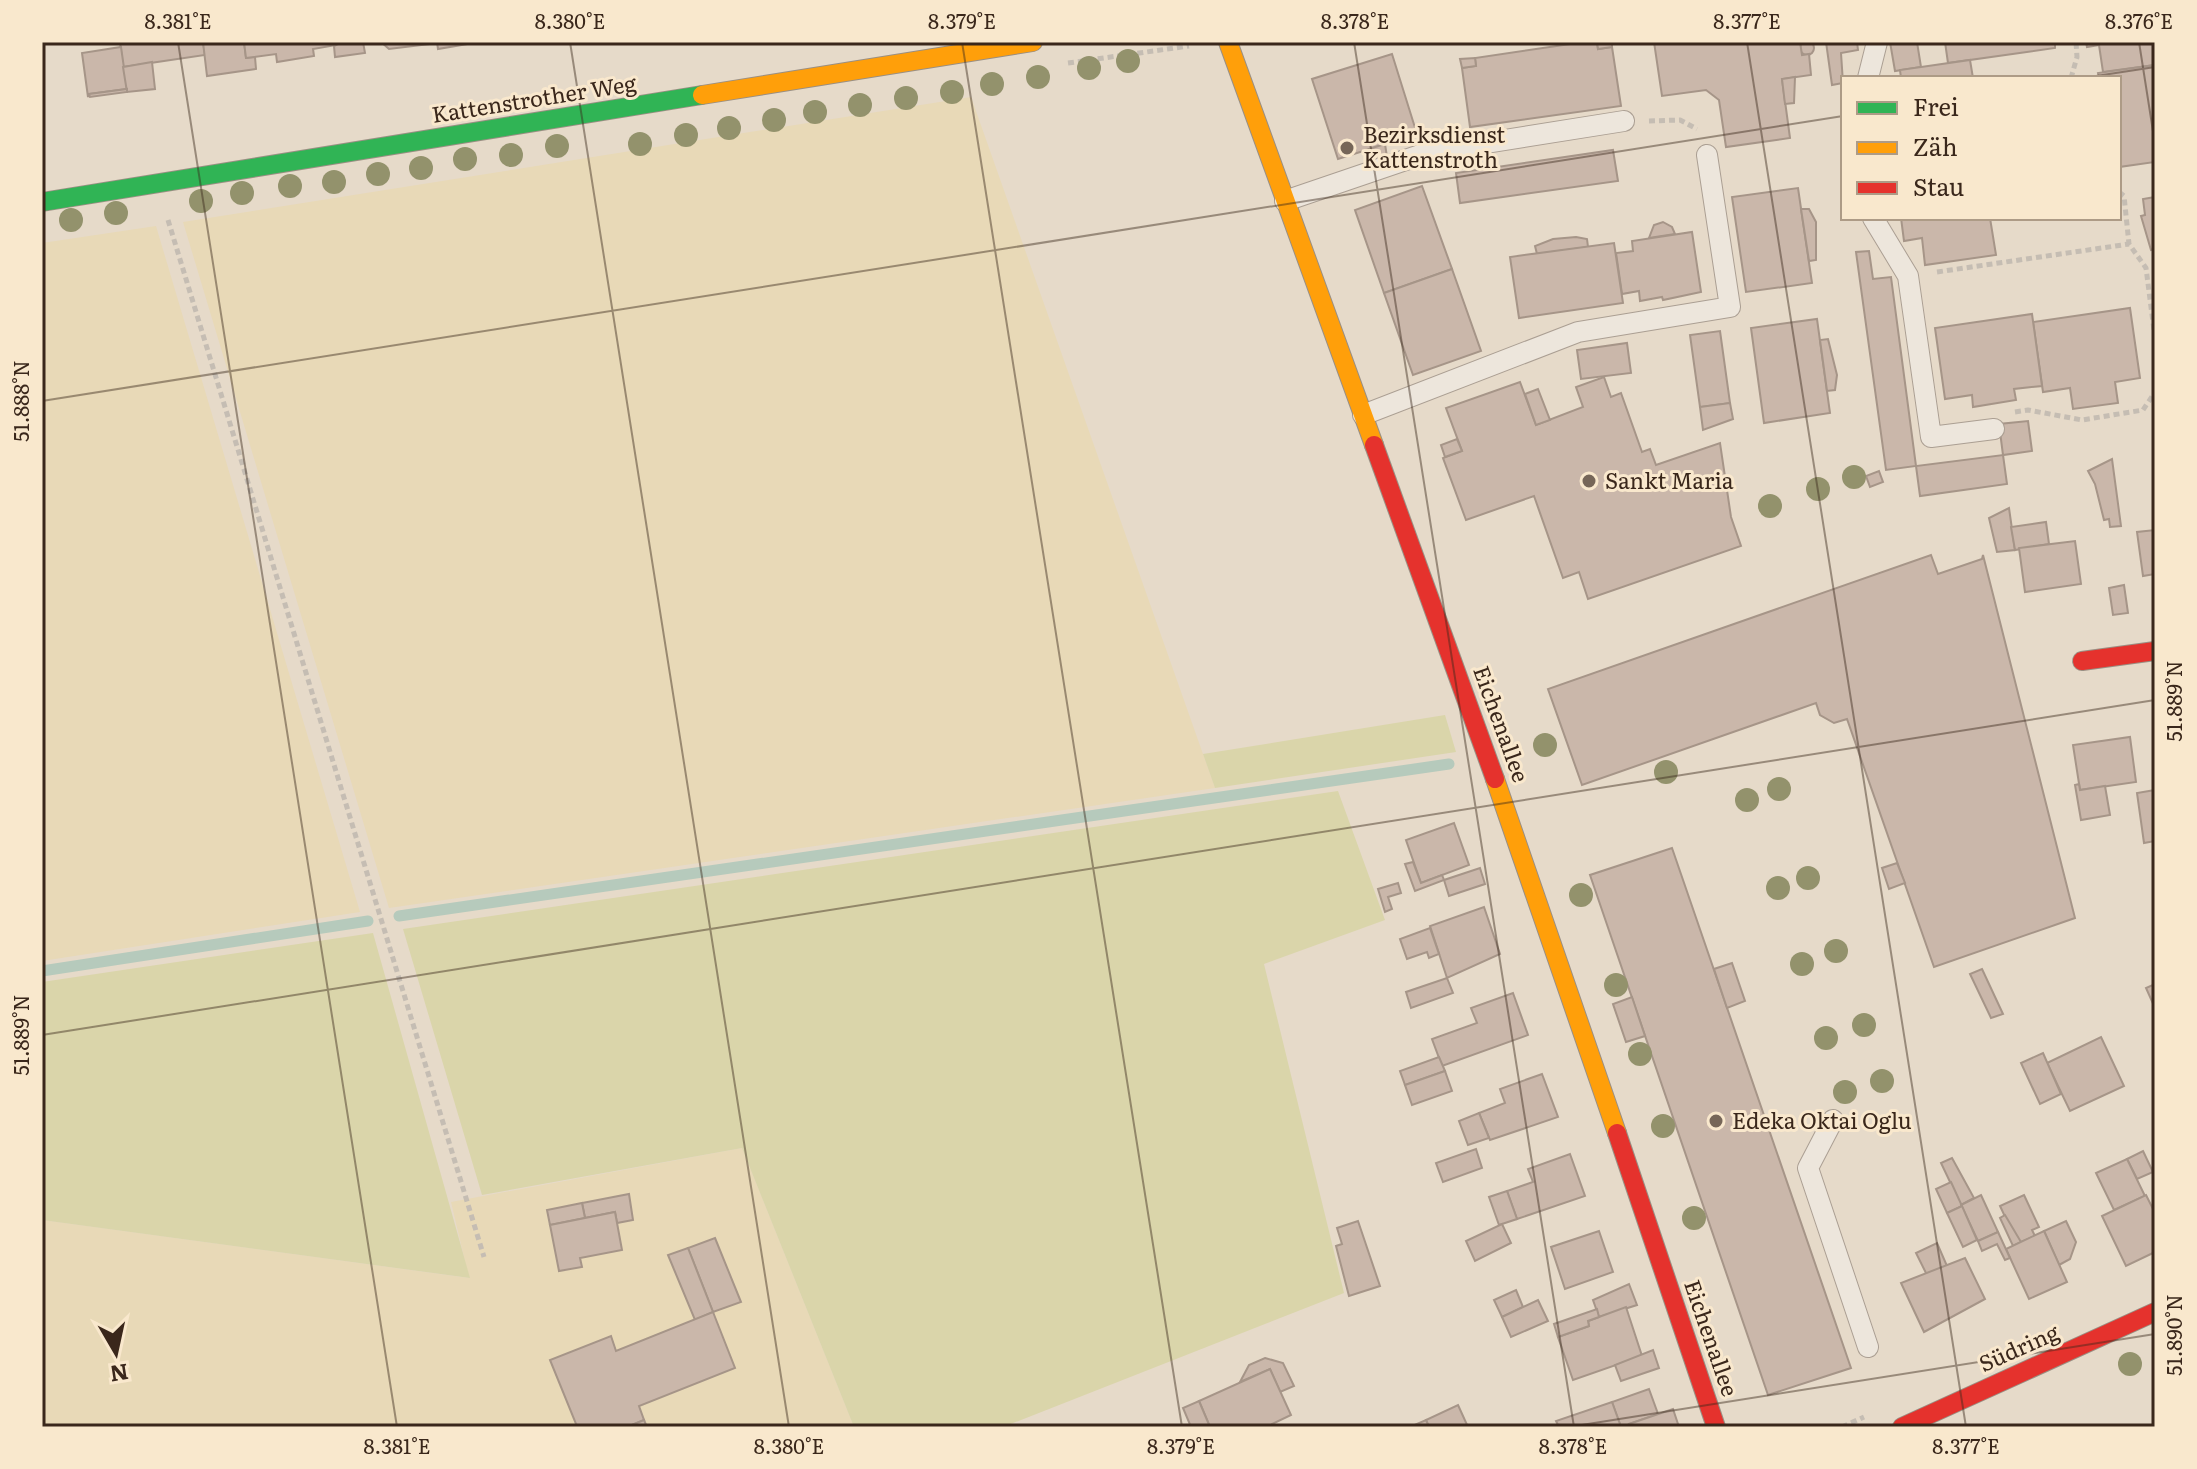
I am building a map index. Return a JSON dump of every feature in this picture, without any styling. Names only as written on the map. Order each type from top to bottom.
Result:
[{"type":"street","name":"Kattenstrother Weg","points":[[42,202],[1033,42]]},
{"type":"street","name":"Eichenallee","points":[[1228,42],[1524,859],[1716,1427]]},
{"type":"street","points":[[2082,661],[2155,651]]},
{"type":"street","name":"Südring","points":[[1902,1427],[2155,1312]]},
{"type":"lane","points":[[1868,76],[1877,42]]},
{"type":"lane","points":[[1285,201],[1429,152],[1624,121]]},
{"type":"lane","points":[[1363,415],[1578,332],[1730,307],[1707,155]]},
{"type":"lane","points":[[1874,220],[1908,276],[1931,437],[1986,430]]},
{"type":"lane","points":[[1833,1120],[1808,1168],[1868,1347]]},
{"type":"path","points":[[2072,76],[2077,57],[2076,42]]},
{"type":"path","points":[[1624,121],[1680,120],[1702,131],[1707,155]]},
{"type":"path","points":[[157,185],[484,1257]]},
{"type":"path","points":[[2121,194],[2124,196],[2129,244],[2146,268],[2155,338]]},
{"type":"path","points":[[1908,276],[2129,244]]},
{"type":"path","points":[[1986,430],[1991,416],[2028,410],[2082,420],[2143,410],[2155,392]]},
{"type":"shaded area","points":[[971,97],[1215,788],[389,908],[183,222]]},
{"type":"shaded area","points":[[156,226],[360,912],[42,961],[42,243]]},
{"type":"shaded area","points":[[1445,715],[1456,752],[1215,788],[1203,754]]},
{"type":"shaded area","points":[[1338,791],[1385,920],[1264,964],[1344,1293],[1003,1427],[854,1427],[742,1148],[482,1195],[403,929]]},
{"type":"shaded area","points":[[373,933],[470,1278],[42,1220],[42,982]]},
{"type":"shaded area","points":[[742,1148],[854,1427],[42,1427],[42,1220],[469,1278],[451,1202]]},
{"type":"building","points":[[1807,41],[1814,48],[1807,55],[1800,48]]},
{"type":"building","points":[[120,42],[203,42],[205,55],[123,67]]},
{"type":"building","points":[[203,42],[244,42],[246,58],[255,57],[256,69],[207,76]]},
{"type":"building","points":[[244,42],[342,44],[313,49],[314,56],[277,62],[276,54],[246,58]]},
{"type":"building","points":[[342,42],[363,42],[365,53],[335,57],[334,46]]},
{"type":"building","points":[[381,42],[437,42],[437,43],[389,49]]},
{"type":"building","points":[[437,42],[479,42],[438,49]]},
{"type":"building","points":[[1597,42],[1598,49],[1612,47],[1621,106],[1470,127],[1462,68],[1476,66],[1475,58]]},
{"type":"building","points":[[1597,42],[1612,42],[1612,47],[1598,49]]},
{"type":"building","points":[[1654,42],[1800,42],[1802,55],[1809,54],[1811,75],[1782,79],[1790,138],[1726,147],[1719,100],[1706,90],[1662,96]]},
{"type":"building","points":[[1826,42],[1857,42],[1858,50],[1841,53],[1841,83],[1832,85]]},
{"type":"building","points":[[1890,42],[1917,42],[1921,67],[1895,71]]},
{"type":"building","points":[[1945,42],[2055,42],[2055,48],[1948,63]]},
{"type":"building","points":[[2086,42],[2155,42],[2155,65],[2103,72],[2099,45],[2087,47]]},
{"type":"building","points":[[121,47],[127,89],[89,94],[88,97],[82,53]]},
{"type":"building","points":[[1392,54],[1417,134],[1338,159],[1312,79]]},
{"type":"building","points":[[1475,58],[1476,66],[1462,68],[1460,59]]},
{"type":"building","points":[[1970,60],[1973,76],[1901,76],[1900,70]]},
{"type":"building","points":[[152,62],[155,89],[127,92],[123,67]]},
{"type":"building","points":[[2155,65],[2155,162],[2121,167],[2121,76],[2099,76],[2098,73]]},
{"type":"building","points":[[1795,77],[1794,103],[1785,104],[1782,79]]},
{"type":"building","points":[[127,89],[127,92],[90,97],[89,94]]},
{"type":"building","points":[[1385,144],[1387,157],[1376,161],[1369,149]]},
{"type":"building","points":[[1613,150],[1618,181],[1460,203],[1456,173]]},
{"type":"building","points":[[1422,186],[1452,269],[1384,293],[1355,210]]},
{"type":"building","points":[[1798,188],[1812,283],[1746,292],[1732,197]]},
{"type":"building","points":[[2155,197],[2155,249],[2151,250],[2141,216],[2145,215],[2143,199]]},
{"type":"building","points":[[1801,209],[1809,209],[1816,222],[1816,260],[1809,261]]},
{"type":"building","points":[[1901,220],[1990,220],[1996,255],[1925,265],[1922,238],[1904,241]]},
{"type":"building","points":[[1663,222],[1672,227],[1675,234],[1649,238],[1654,225]]},
{"type":"building","points":[[1692,232],[1701,292],[1640,301],[1639,291],[1622,294],[1616,253],[1633,251],[1632,241]]},
{"type":"building","points":[[1553,239],[1587,239],[1588,247],[1537,254],[1535,246]]},
{"type":"building","points":[[1614,243],[1623,303],[1519,318],[1510,257]]},
{"type":"building","points":[[1869,251],[1873,279],[1891,277],[1916,466],[1886,470],[1856,252]]},
{"type":"building","points":[[1452,269],[1481,351],[1413,375],[1384,293]]},
{"type":"building","points":[[2130,308],[2140,378],[2115,382],[2118,403],[2073,409],[2070,388],[2043,392],[2033,322]]},
{"type":"building","points":[[2032,314],[2042,386],[2014,389],[2016,400],[1973,407],[1972,395],[1945,399],[1935,328]]},
{"type":"building","points":[[1817,319],[1830,413],[1764,423],[1751,328]]},
{"type":"building","points":[[1720,331],[1730,403],[1700,407],[1690,335]]},
{"type":"building","points":[[1828,339],[1837,375],[1835,390],[1827,391],[1820,340]]},
{"type":"building","points":[[1627,343],[1631,373],[1581,379],[1577,350]]},
{"type":"building","name":"Sankt Maria","points":[[1604,377],[1611,397],[1621,393],[1642,452],[1650,449],[1656,465],[1720,443],[1731,517],[1741,546],[1588,599],[1579,572],[1563,578],[1534,496],[1466,520],[1443,458],[1462,451],[1446,408],[1520,382],[1536,425],[1583,407],[1576,387]]},
{"type":"building","points":[[1538,389],[1550,420],[1536,425],[1525,394]]},
{"type":"building","points":[[1730,403],[1733,419],[1703,430],[1700,407]]},
{"type":"building","points":[[2028,421],[2032,451],[2003,455],[1999,424]]},
{"type":"building","points":[[1457,439],[1462,451],[1445,457],[1441,445]]},
{"type":"building","points":[[2003,455],[2007,484],[1920,496],[1916,466]]},
{"type":"building","points":[[2112,459],[2121,526],[2110,527],[2109,519],[2104,520],[2095,484],[2088,471]]},
{"type":"building","points":[[1879,471],[1883,482],[1870,487],[1866,476]]},
{"type":"building","points":[[2009,508],[2015,550],[1997,552],[1989,518]]},
{"type":"building","points":[[2046,522],[2049,544],[2015,550],[2011,527]]},
{"type":"building","points":[[2155,530],[2155,574],[2143,576],[2137,532]]},
{"type":"building","points":[[2075,541],[2081,584],[2025,592],[2019,548]]},
{"type":"building","points":[[1931,555],[1938,574],[1982,559],[1983,555],[2075,918],[1934,967],[1847,719],[1834,723],[1820,715],[1816,703],[1582,785],[1548,689]]},
{"type":"building","points":[[2124,585],[2128,613],[2113,615],[2109,588]]},
{"type":"building","points":[[2130,737],[2136,782],[2080,790],[2073,745]]},
{"type":"building","points":[[2079,784],[2080,790],[2105,786],[2110,815],[2081,820],[2075,785]]},
{"type":"building","points":[[2155,790],[2155,841],[2144,843],[2137,793]]},
{"type":"building","points":[[1454,823],[1469,865],[1421,883],[1406,840]]},
{"type":"building","points":[[1672,848],[1851,1368],[1768,1395],[1590,875]]},
{"type":"building","points":[[1413,862],[1421,883],[1442,875],[1444,880],[1415,891],[1405,864]]},
{"type":"building","points":[[1897,863],[1905,883],[1889,889],[1882,868]]},
{"type":"building","points":[[1480,868],[1485,884],[1449,896],[1444,880]]},
{"type":"building","points":[[1398,883],[1401,893],[1388,897],[1392,909],[1385,912],[1378,889]]},
{"type":"building","points":[[1484,907],[1500,954],[1447,978],[1430,926]]},
{"type":"building","points":[[1430,928],[1439,954],[1429,958],[1427,952],[1407,959],[1400,939]]},
{"type":"building","points":[[1732,963],[1745,1001],[1727,1008],[1714,969]]},
{"type":"building","points":[[1982,969],[2003,1014],[1991,1018],[1970,974]]},
{"type":"building","points":[[1447,978],[1453,993],[1411,1008],[1406,992]]},
{"type":"building","points":[[2155,984],[2155,1008],[2146,988]]},
{"type":"building","points":[[1513,993],[1528,1035],[1442,1066],[1432,1039],[1477,1023],[1471,1008]]},
{"type":"building","points":[[1632,997],[1645,1036],[1626,1042],[1613,1004]]},
{"type":"building","points":[[2101,1037],[2124,1086],[2070,1111],[2047,1063]]},
{"type":"building","points":[[2043,1053],[2061,1094],[2040,1104],[2021,1063]]},
{"type":"building","points":[[1439,1057],[1445,1071],[1405,1085],[1400,1071]]},
{"type":"building","points":[[1445,1071],[1452,1091],[1412,1105],[1405,1085]]},
{"type":"building","points":[[1542,1074],[1558,1117],[1490,1140],[1479,1113],[1505,1103],[1500,1089]]},
{"type":"building","points":[[1479,1113],[1489,1138],[1468,1145],[1459,1121]]},
{"type":"building","points":[[1476,1149],[1482,1168],[1443,1182],[1436,1163]]},
{"type":"building","points":[[2143,1151],[2153,1172],[2137,1179],[2127,1159]]},
{"type":"building","points":[[1570,1154],[1585,1196],[1517,1219],[1507,1191],[1533,1182],[1528,1169]]},
{"type":"building","points":[[1952,1158],[1974,1198],[1961,1205],[1941,1163]]},
{"type":"building","points":[[2127,1159],[2145,1196],[2114,1210],[2096,1173]]},
{"type":"building","points":[[1951,1182],[1962,1206],[1947,1213],[1936,1189]]},
{"type":"building","points":[[1507,1191],[1517,1219],[1499,1225],[1489,1197]]},
{"type":"building","points":[[629,1194],[633,1220],[617,1223],[615,1212],[585,1218],[582,1203]]},
{"type":"building","points":[[1981,1195],[1998,1232],[1978,1241],[1961,1205]]},
{"type":"building","points":[[2024,1195],[2039,1227],[2032,1230],[2035,1236],[2021,1242],[2015,1238],[2000,1206]]},
{"type":"building","points":[[2146,1195],[2155,1213],[2155,1252],[2126,1266],[2102,1216]]},
{"type":"building","points":[[582,1203],[585,1218],[550,1225],[547,1210]]},
{"type":"building","points":[[1962,1206],[1977,1240],[1963,1247],[1947,1213]]},
{"type":"building","points":[[615,1212],[622,1250],[580,1258],[582,1267],[559,1271],[550,1225]]},
{"type":"building","points":[[2005,1215],[2021,1242],[2013,1246],[2000,1218]]},
{"type":"building","points":[[1358,1221],[1380,1286],[1349,1296],[1336,1246],[1342,1244],[1337,1228]]},
{"type":"building","points":[[2066,1221],[2076,1242],[2070,1259],[2059,1265],[2044,1231]]},
{"type":"building","points":[[1502,1224],[1511,1243],[1475,1261],[1466,1241]]},
{"type":"building","points":[[1599,1231],[1613,1272],[1565,1289],[1551,1247]]},
{"type":"building","points":[[2044,1231],[2067,1282],[2029,1299],[2006,1249]]},
{"type":"building","points":[[1998,1232],[2010,1258],[2005,1260],[1997,1244],[1982,1251],[1978,1241]]},
{"type":"building","points":[[715,1238],[741,1302],[713,1312],[688,1248]]},
{"type":"building","points":[[1937,1243],[1947,1266],[1927,1275],[1916,1253]]},
{"type":"building","points":[[688,1248],[713,1312],[695,1320],[668,1255]]},
{"type":"building","points":[[1965,1258],[1985,1299],[1924,1332],[1901,1283]]},
{"type":"building","points":[[1629,1284],[1637,1305],[1599,1317],[1593,1300]]},
{"type":"building","points":[[1516,1290],[1523,1307],[1502,1317],[1494,1300]]},
{"type":"building","points":[[1538,1300],[1548,1321],[1511,1337],[1502,1317]]},
{"type":"building","points":[[1626,1307],[1642,1356],[1573,1380],[1558,1337],[1589,1326],[1588,1321]]},
{"type":"building","points":[[1597,1309],[1599,1317],[1588,1321],[1589,1326],[1558,1337],[1554,1324]]},
{"type":"building","points":[[713,1312],[735,1368],[639,1406],[644,1420],[627,1427],[579,1427],[576,1424],[550,1360],[611,1336],[616,1351]]},
{"type":"building","points":[[1653,1350],[1659,1368],[1621,1381],[1615,1365]]},
{"type":"building","points":[[1265,1358],[1283,1363],[1294,1386],[1280,1392],[1270,1369],[1240,1382],[1249,1365]]},
{"type":"building","points":[[1270,1369],[1291,1415],[1272,1424],[1273,1427],[1210,1427],[1199,1401]]},
{"type":"building","points":[[1649,1389],[1658,1414],[1629,1424],[1630,1427],[1621,1427],[1612,1402]]},
{"type":"building","points":[[1199,1401],[1210,1427],[1191,1427],[1183,1408]]},
{"type":"building","points":[[1612,1402],[1621,1427],[1559,1427],[1556,1421]]},
{"type":"building","points":[[1458,1405],[1468,1427],[1429,1427],[1426,1420]]},
{"type":"building","points":[[1673,1409],[1679,1427],[1630,1427],[1629,1424]]},
{"type":"building","points":[[644,1420],[647,1427],[627,1427]]},
{"type":"building","points":[[1426,1420],[1429,1427],[1410,1427]]},
{"type":"waterway","points":[[399,916],[1449,764]]},
{"type":"waterway","points":[[42,971],[368,921]]},
{"type":"traffic: fast","points":[[42,202],[702,95]]},
{"type":"traffic: slow","points":[[702,95],[1033,42]]},
{"type":"traffic: slow","points":[[1228,42],[1374,445]]},
{"type":"traffic: slow","points":[[1495,779],[1617,1133]]},
{"type":"traffic: jam","points":[[1374,445],[1495,779]]},
{"type":"traffic: jam","points":[[2082,661],[2155,651]]},
{"type":"traffic: jam","points":[[1617,1133],[1716,1427]]},
{"type":"traffic: jam","points":[[1902,1427],[2155,1312]]},
{"type":"place","name":"Bezirksdienst Kattenstroth","points":[[1347,148]]},
{"type":"place","name":"Sankt Maria","points":[[1589,481]]},
{"type":"place","name":"Edeka Oktai Oglu","points":[[1716,1121]]}]
